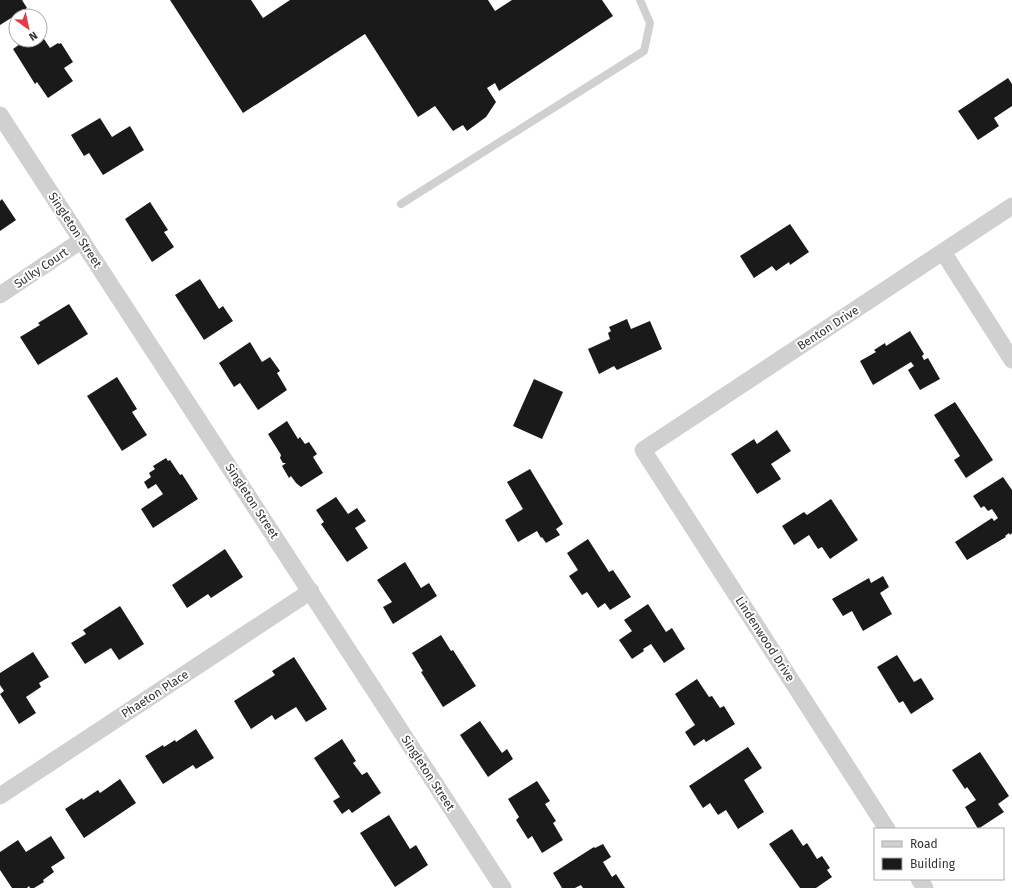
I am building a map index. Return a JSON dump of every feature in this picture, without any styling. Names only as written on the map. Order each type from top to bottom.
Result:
[{"type":"street","name":"Singleton Street","points":[[0,115],[503,888]]},
{"type":"street","name":"Benton Drive","points":[[643,450],[1012,206]]},
{"type":"street","name":"Sulky Court","points":[[0,295],[82,240]]},
{"type":"street","points":[[943,252],[1012,360]]},
{"type":"street","name":"Lindenwood Drive","points":[[643,450],[886,828]]},
{"type":"street","name":"Phaeton Place","points":[[0,796],[311,591]]},
{"type":"lane","points":[[401,204],[644,50],[650,23],[640,0]]},
{"type":"building","points":[[0,0],[22,0],[27,8],[8,8],[8,20],[0,25]]},
{"type":"building","points":[[170,0],[251,0],[263,18],[290,0],[488,0],[495,11],[512,0],[602,0],[613,16],[499,91],[495,83],[487,88],[496,102],[486,117],[467,131],[463,125],[453,131],[435,106],[418,117],[365,34],[243,113]]},
{"type":"building","points":[[58,43],[61,43],[73,62],[64,68],[73,81],[48,98],[37,82],[35,84],[13,49],[48,48],[48,45],[50,48]]},
{"type":"building","points":[[1008,78],[1012,84],[1012,106],[994,118],[999,126],[978,140],[958,111]]},
{"type":"building","points":[[100,118],[112,137],[130,126],[144,150],[103,175],[89,153],[84,156],[71,135]]},
{"type":"building","points":[[2,199],[16,220],[0,231],[0,201]]},
{"type":"building","points":[[150,202],[168,230],[164,232],[174,247],[152,262],[125,219]]},
{"type":"building","points":[[790,224],[809,252],[790,265],[789,262],[776,271],[772,266],[754,278],[740,256]]},
{"type":"building","points":[[200,279],[219,309],[223,306],[233,321],[204,340],[175,295]]},
{"type":"building","points":[[69,304],[88,334],[38,365],[20,337],[40,325],[38,323]]},
{"type":"building","points":[[627,319],[631,329],[650,321],[662,349],[617,370],[614,366],[599,374],[588,349],[610,339],[608,333],[611,331],[609,327]]},
{"type":"building","points":[[910,331],[924,354],[922,356],[924,360],[928,358],[940,379],[920,390],[908,370],[914,366],[911,362],[873,385],[860,361],[876,352],[874,350],[885,343],[886,346]]},
{"type":"building","points":[[250,342],[262,362],[270,357],[280,371],[277,373],[287,390],[258,410],[240,383],[234,387],[219,363]]},
{"type":"building","points":[[117,377],[137,409],[132,412],[147,435],[122,451],[87,396]]},
{"type":"building","points":[[534,379],[563,392],[542,439],[513,426]]},
{"type":"building","points":[[955,402],[993,460],[966,478],[954,460],[960,456],[934,415]]},
{"type":"building","points":[[287,421],[298,439],[300,437],[305,444],[309,442],[317,454],[313,457],[323,473],[301,487],[291,476],[289,478],[282,466],[286,463],[283,463],[280,458],[281,455],[268,434]]},
{"type":"building","points":[[777,430],[791,451],[771,464],[781,479],[757,494],[731,454],[754,439],[757,444]]},
{"type":"building","points":[[166,458],[168,461],[170,460],[180,475],[182,474],[198,499],[153,528],[141,509],[163,494],[156,484],[148,489],[144,482],[151,477],[149,473],[155,469],[153,466]]},
{"type":"building","points":[[530,469],[563,524],[556,529],[560,535],[546,543],[537,531],[518,542],[505,520],[523,509],[507,482]]},
{"type":"building","points":[[1003,477],[1012,490],[1012,533],[1010,535],[1009,533],[1005,536],[1006,537],[967,560],[955,542],[992,518],[994,521],[998,518],[992,509],[988,511],[984,506],[981,508],[973,496]]},
{"type":"building","points":[[336,497],[348,514],[357,508],[366,521],[355,528],[368,548],[347,562],[321,524],[324,522],[316,510]]},
{"type":"building","points":[[831,499],[858,540],[830,559],[822,547],[818,549],[809,535],[794,545],[782,526],[804,512],[807,515]]},
{"type":"building","points":[[588,539],[609,572],[613,570],[631,597],[610,610],[605,603],[598,608],[587,592],[582,595],[569,576],[578,570],[567,553]]},
{"type":"building","points":[[225,549],[243,577],[211,598],[208,594],[187,608],[172,585]]},
{"type":"building","points":[[405,562],[421,588],[429,583],[437,596],[393,624],[383,607],[392,602],[377,580]]},
{"type":"building","points":[[883,576],[889,587],[880,593],[892,614],[863,631],[852,611],[843,616],[832,599],[869,578],[871,583]]},
{"type":"building","points":[[648,604],[666,632],[672,628],[685,649],[664,663],[651,644],[632,659],[619,640],[632,631],[624,620]]},
{"type":"building","points":[[120,606],[144,644],[119,660],[111,648],[85,664],[71,643],[86,634],[83,630]]},
{"type":"building","points":[[441,635],[451,651],[453,650],[476,686],[443,707],[421,672],[423,671],[412,653]]},
{"type":"building","points":[[33,652],[49,677],[39,683],[41,687],[26,697],[36,713],[19,724],[0,694],[4,691],[0,685],[0,673]]},
{"type":"building","points":[[897,655],[914,682],[921,678],[934,699],[911,714],[903,701],[899,703],[877,667]]},
{"type":"building","points":[[294,657],[327,709],[306,722],[296,707],[275,720],[272,715],[251,729],[234,701],[275,675],[272,671]]},
{"type":"building","points":[[697,679],[709,697],[712,696],[720,708],[724,706],[735,724],[706,742],[704,739],[694,746],[685,732],[695,725],[675,694]]},
{"type":"building","points":[[480,721],[502,753],[507,749],[513,759],[488,777],[460,735]]},
{"type":"building","points":[[196,729],[214,758],[196,769],[193,765],[163,784],[145,756],[163,745],[164,747],[175,740],[176,742]]},
{"type":"building","points":[[342,739],[356,761],[353,763],[362,775],[367,772],[381,793],[352,813],[349,809],[342,814],[333,801],[340,797],[314,758]]},
{"type":"building","points":[[748,747],[762,768],[744,780],[764,812],[738,829],[726,810],[718,815],[710,803],[703,808],[689,786]]},
{"type":"building","points":[[980,752],[1009,796],[998,804],[1004,812],[977,828],[965,807],[976,800],[967,787],[965,789],[952,770]]},
{"type":"building","points":[[120,779],[136,803],[84,838],[65,809],[98,790],[100,793]]},
{"type":"building","points":[[537,781],[550,801],[545,804],[556,821],[553,823],[563,840],[542,853],[532,836],[528,839],[516,820],[519,817],[508,799]]},
{"type":"building","points":[[389,815],[410,849],[416,845],[428,865],[395,887],[360,833]]},
{"type":"building","points":[[792,829],[803,846],[807,843],[817,859],[822,856],[830,868],[827,870],[832,877],[816,888],[800,888],[769,844]]},
{"type":"building","points":[[51,836],[65,858],[51,867],[54,872],[43,880],[44,882],[34,888],[30,888],[29,886],[27,888],[12,888],[0,870],[0,852],[18,840],[26,852]]},
{"type":"building","points":[[603,844],[611,857],[603,862],[612,877],[616,874],[625,888],[583,888],[581,885],[575,888],[562,888],[553,873],[594,847],[595,848]]}]
